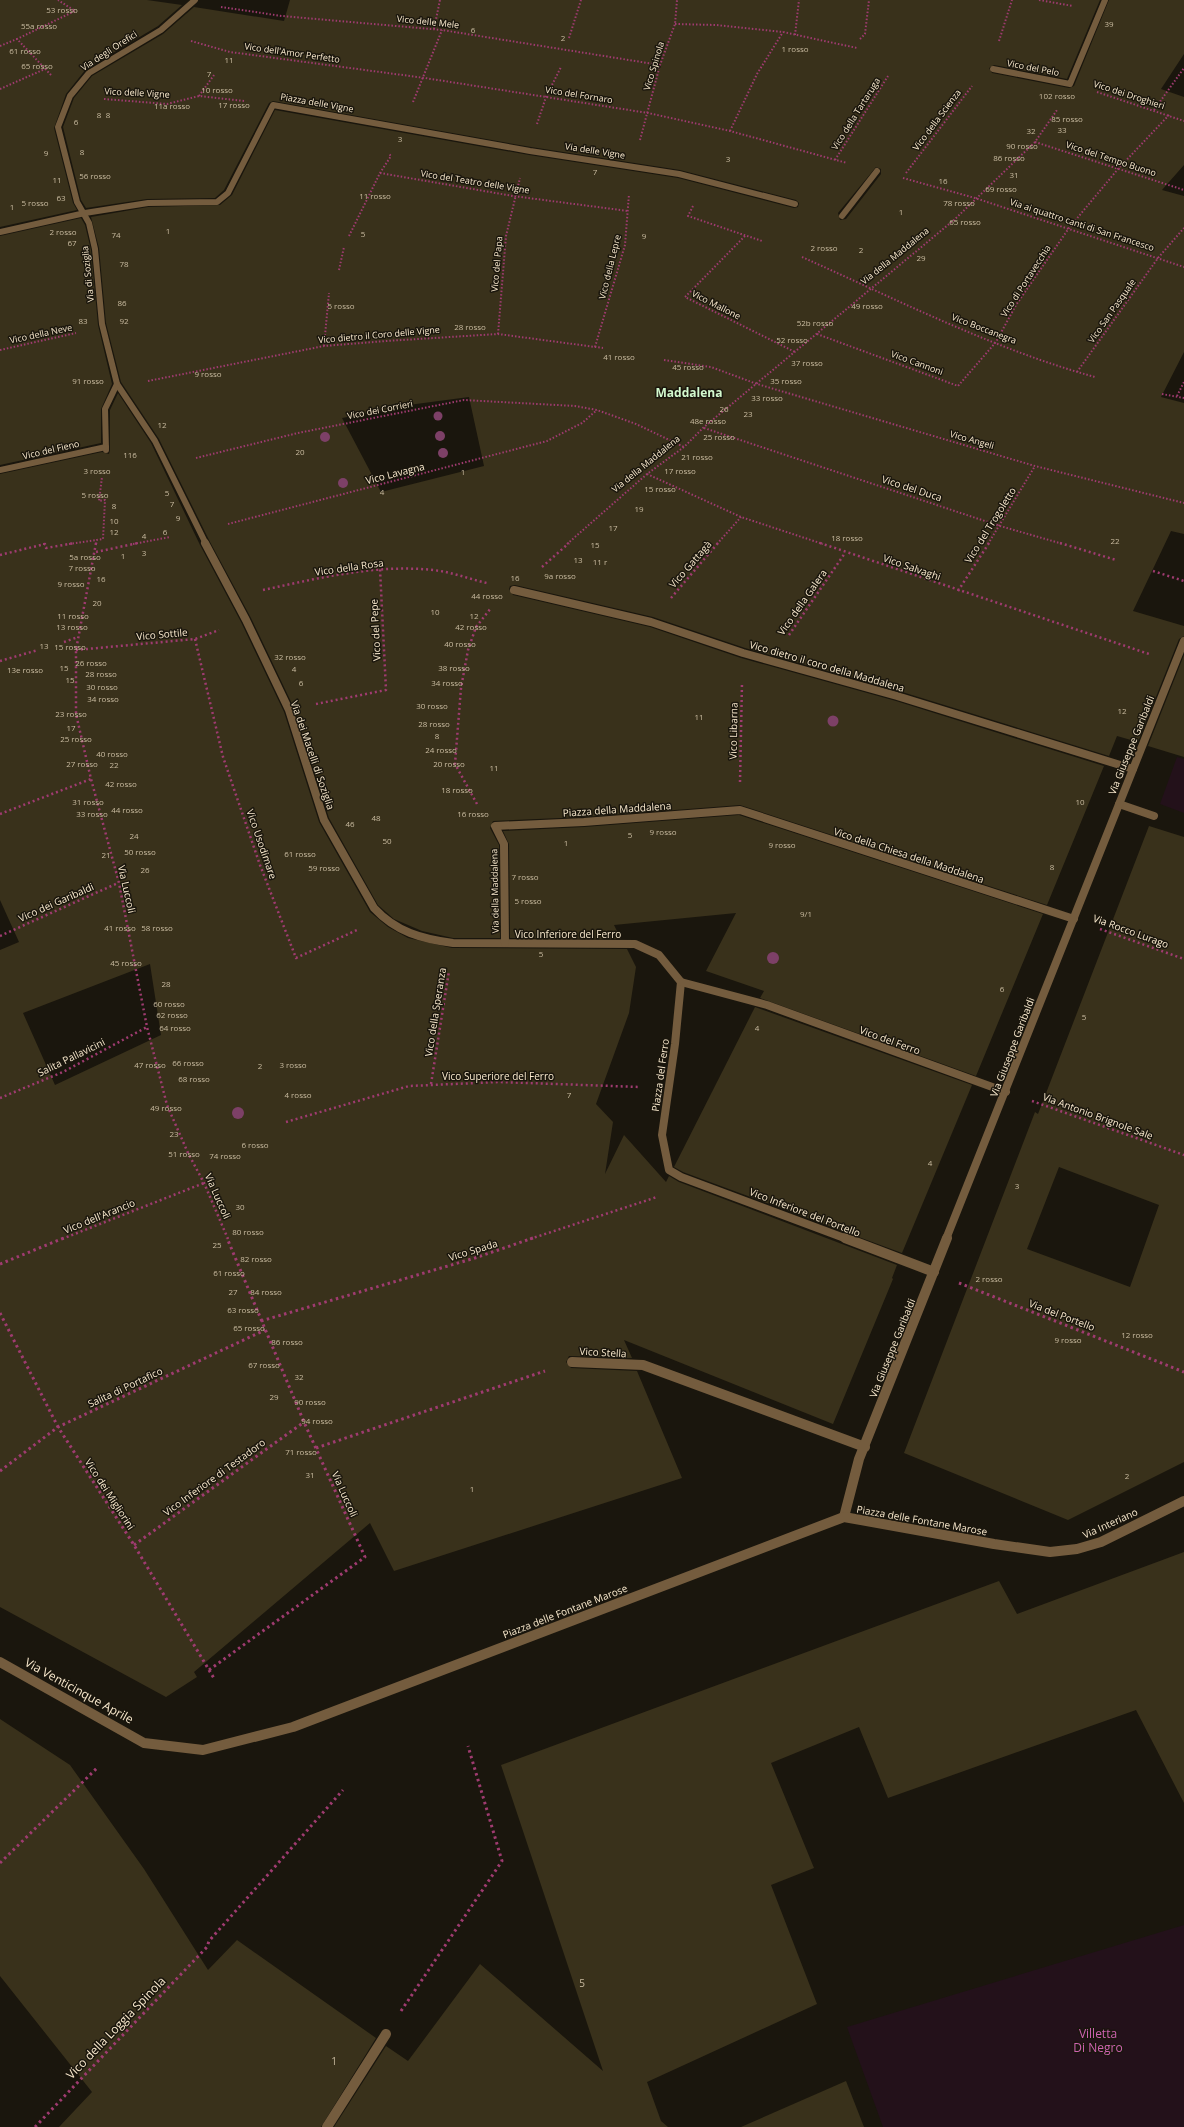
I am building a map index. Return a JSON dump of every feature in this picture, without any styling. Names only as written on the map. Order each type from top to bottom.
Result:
[{"type":"street","points":[[1070,84],[1105,0]]},
{"type":"street","name":"Via degli Orefici","points":[[89,223],[85,213],[77,202],[58,127],[70,96],[78,84],[89,73],[161,30],[194,2]]},
{"type":"street","name":"Vico del Pelo","points":[[993,69],[1070,84]]},
{"type":"street","name":"Piazza delle Vigne","points":[[0,232],[85,213],[148,203],[186,204],[217,202],[228,193],[273,105],[391,126]]},
{"type":"street","name":"Via delle Vigne","points":[[391,126],[530,151],[632,166],[710,180],[795,204]]},
{"type":"street","points":[[842,216],[878,171]]},
{"type":"street","name":"Via di Soziglia","points":[[89,223],[95,249],[102,324],[117,384]]},
{"type":"street","points":[[106,448],[105,409],[117,384]]},
{"type":"street","name":"Via dei Macelli di Soziglia","points":[[117,384],[155,441],[169,466],[199,532],[246,620],[288,710],[324,820],[374,908],[385,920],[406,932],[428,940],[453,943]]},
{"type":"street","name":"Vico del Fieno","points":[[0,470],[106,448]]},
{"type":"street","name":"Vico dietro il coro della Maddalena","points":[[514,590],[651,622],[743,653],[897,696],[1133,769]]},
{"type":"street","name":"Via Giuseppe Garibaldi","points":[[844,1517],[859,1459],[1184,642]]},
{"type":"street","points":[[1119,804],[1154,816]]},
{"type":"street","name":"Piazza della Maddalena","points":[[496,826],[584,822],[740,810]]},
{"type":"street","name":"Vico della Chiesa della Maddalena","points":[[740,810],[1074,919]]},
{"type":"street","name":"Via della Maddalena","points":[[496,826],[504,844],[505,944]]},
{"type":"street","name":"Vico Inferiore del Ferro","points":[[453,943],[635,944],[659,955],[681,982]]},
{"type":"street","name":"Vico del Ferro","points":[[681,982],[767,1005],[1006,1092]]},
{"type":"street","name":"Piazza del Ferro","points":[[669,1170],[662,1135],[675,1044],[681,982]]},
{"type":"street","name":"Vico Inferiore del Portello","points":[[669,1170],[681,1177],[934,1272]]},
{"type":"street","name":"Vico Stella","points":[[572,1362],[643,1365],[865,1447]]},
{"type":"street","name":"Via Interiano","points":[[994,1544],[1050,1552],[1077,1549],[1101,1542],[1184,1501]]},
{"type":"street","name":"Piazza delle Fontane Marose","points":[[144,1743],[203,1750],[293,1727],[844,1517],[994,1544]]},
{"type":"street","name":"Via Venticinque Aprile","points":[[0,1662],[144,1743]]},
{"type":"street","points":[[326,2127],[386,2034]]},
{"type":"path","points":[[0,46],[74,11],[58,0]]},
{"type":"path","points":[[434,30],[440,0]]},
{"type":"path","points":[[569,38],[581,0]]},
{"type":"path","name":"Vico Spinola","points":[[648,113],[660,65],[675,24],[677,0]]},
{"type":"path","points":[[795,35],[799,0]]},
{"type":"path","points":[[860,38],[865,34],[869,0]]},
{"type":"path","points":[[999,43],[1012,0]]},
{"type":"path","name":"Vico delle Mele","points":[[194,2],[282,16],[442,30],[569,49],[660,65]]},
{"type":"path","points":[[675,24],[716,25],[783,32],[857,48]]},
{"type":"path","name":"Vico dell'Amor Perfetto","points":[[161,30],[200,44],[230,52],[425,78]]},
{"type":"path","points":[[410,108],[425,78],[426,69],[442,30]]},
{"type":"path","name":"Vico del Fornaro","points":[[425,78],[648,113],[730,131],[757,74],[783,32]]},
{"type":"path","points":[[17,39],[70,96]]},
{"type":"path","points":[[546,97],[560,67]]},
{"type":"path","points":[[1154,110],[1184,68]]},
{"type":"path","points":[[0,89],[46,69]]},
{"type":"path","points":[[199,96],[214,75]]},
{"type":"path","name":"Vico della Tartaruga","points":[[835,160],[888,76]]},
{"type":"path","name":"Vico della Scienza","points":[[902,178],[973,84]]},
{"type":"path","name":"Vico dei Droghieri","points":[[1070,84],[1154,110],[1184,121]]},
{"type":"path","name":"Via della Maddalena","points":[[496,826],[474,800],[455,764],[461,688],[468,650],[476,627],[495,604],[514,590],[647,474],[684,447],[704,427],[954,220],[975,198],[1035,142],[1054,116],[1070,84]]},
{"type":"path","name":"Vico delle Vigne","points":[[70,96],[168,104],[199,96],[273,105]]},
{"type":"path","name":"Vico di Portavecchia","points":[[996,342],[1016,305],[1069,228],[1118,169],[1169,115]]},
{"type":"path","points":[[349,236],[380,173],[391,156],[383,146],[391,126]]},
{"type":"path","name":"Vico del Tempo Buono","points":[[1035,142],[1184,190]]},
{"type":"path","name":"Vico della Lepre","points":[[595,347],[625,245],[632,166]]},
{"type":"path","name":"Vico del Teatro delle Vigne","points":[[380,173],[513,196],[628,211]]},
{"type":"path","name":"Vico del Papa","points":[[498,334],[505,241],[513,196]]},
{"type":"path","name":"Via ai quattro canti di San Francesco","points":[[975,198],[1069,228],[1184,268]]},
{"type":"path","points":[[695,203],[688,216],[762,241]]},
{"type":"path","name":"Vico San Pasquale","points":[[1077,372],[1158,258],[1184,228]]},
{"type":"path","name":"Vico Mallone","points":[[745,236],[685,297],[796,352]]},
{"type":"path","points":[[339,270],[344,247]]},
{"type":"path","name":"Vico Boccanegra","points":[[802,257],[872,288],[906,306],[996,342],[1077,372],[1095,377]]},
{"type":"path","points":[[324,346],[329,293]]},
{"type":"path","name":"Vico della Neve","points":[[0,350],[77,333]]},
{"type":"path","name":"Vico dietro il Coro delle Vigne","points":[[143,382],[324,346],[498,334],[603,348]]},
{"type":"path","name":"Vico Cannoni","points":[[817,334],[958,386],[996,342]]},
{"type":"path","points":[[664,360],[711,368],[757,384]]},
{"type":"path","points":[[1177,396],[1184,382]]},
{"type":"path","name":"Vico Angeli","points":[[757,384],[1035,466],[1184,503]]},
{"type":"path","points":[[1162,394],[1184,398]]},
{"type":"path","name":"Vico dei Corrieri","points":[[169,466],[234,448],[464,400],[575,406],[597,410]]},
{"type":"path","points":[[597,410],[636,424],[684,447]]},
{"type":"path","name":"Vico Lavagna","points":[[96,552],[199,532],[547,441],[582,423],[597,410]]},
{"type":"path","name":"Vico del Duca","points":[[704,427],[1000,526],[1116,560]]},
{"type":"path","name":"Via Luccoli","points":[[106,448],[99,501],[105,500],[104,539],[98,540],[78,637],[76,650],[76,714],[90,779],[119,883],[147,1027],[167,1105],[188,1153],[204,1183],[304,1422],[365,1557],[268,1629],[209,1670]]},
{"type":"path","name":"Vico del Trogoletto","points":[[958,591],[1000,526],[1035,466]]},
{"type":"path","name":"Vico Salvaghi","points":[[647,474],[741,517],[1176,663]]},
{"type":"path","name":"Vico Gattagà","points":[[651,622],[741,517]]},
{"type":"path","points":[[0,556],[45,544],[46,548],[98,540]]},
{"type":"path","name":"Vico della Galera","points":[[772,660],[845,553]]},
{"type":"path","name":"Vico della Rosa","points":[[234,596],[325,577],[380,569],[433,570],[514,590]]},
{"type":"path","name":"Vico del Pepe","points":[[288,710],[386,690],[380,569]]},
{"type":"path","points":[[1153,571],[1184,580]]},
{"type":"path","name":"Vico Sottile","points":[[76,650],[195,639],[246,620]]},
{"type":"path","points":[[64,642],[78,637]]},
{"type":"path","name":"Vico Usodimare","points":[[195,639],[223,757],[260,865],[296,958],[352,932],[385,920]]},
{"type":"path","points":[[0,661],[38,650]]},
{"type":"path","name":"Vico Libarna","points":[[740,810],[743,653]]},
{"type":"path","points":[[0,814],[90,779]]},
{"type":"path","name":"Vico dei Garibaldi","points":[[0,936],[119,883]]},
{"type":"path","name":"Via Rocco Lurago","points":[[1074,919],[1184,959]]},
{"type":"path","name":"Vico della Speranza","points":[[431,1084],[453,943]]},
{"type":"path","name":"Salita Pallavicini","points":[[0,1098],[63,1072],[147,1027]]},
{"type":"path","name":"Vico Superiore del Ferro","points":[[286,1122],[409,1086],[499,1082],[618,1087]]},
{"type":"path","name":"Via Antonio Brignole Sale","points":[[1006,1092],[1184,1155]]},
{"type":"path","name":"Vico Spada","points":[[261,1321],[475,1258],[660,1196],[681,1177]]},
{"type":"path","name":"Vico dell'Arancio","points":[[0,1264],[204,1183]]},
{"type":"path","name":"Via del Portello","points":[[934,1272],[1184,1372]]},
{"type":"path","name":"Vico dei Migliorini","points":[[0,1313],[58,1427],[134,1545],[215,1680]]},
{"type":"path","name":"Salita di Portafico","points":[[0,1471],[58,1427],[265,1330]]},
{"type":"path","name":"Vico Stella","points":[[316,1448],[572,1362]]},
{"type":"path","name":"Vico Inferiore di Testadoro","points":[[134,1545],[304,1422]]},
{"type":"path","points":[[386,2034],[502,1861],[468,1746]]},
{"type":"path","points":[[0,1863],[98,1767]]},
{"type":"path","name":"Vico della Loggia Spinola","points":[[35,2127],[207,1947],[209,1941],[343,1790]]},
{"type":"green space","points":[[1177,757],[1184,759],[1184,813],[1160,804]]},
{"type":"green space","name":"Villetta Di Negro","points":[[1184,1925],[1184,2127],[883,2127],[847,2027]]},
{"type":"building","points":[[0,0],[147,0],[182,5],[158,26],[86,69],[66,94],[54,128],[73,203],[77,210],[0,227]]},
{"type":"building","points":[[290,0],[1100,0],[1067,79],[994,65],[989,68],[992,73],[1069,88],[1074,86],[1109,0],[1184,0],[1184,54],[1161,89],[1184,97],[1184,165],[1162,190],[1184,196],[1184,352],[1161,397],[1184,403],[1184,534],[1171,531],[1133,611],[1184,626],[1184,636],[1179,639],[1138,742],[1117,736],[1109,756],[899,691],[745,648],[653,617],[515,585],[510,586],[509,589],[513,595],[650,627],[741,658],[896,701],[1104,766],[1047,905],[740,805],[584,817],[493,821],[490,828],[499,845],[500,938],[453,938],[422,931],[394,919],[378,905],[329,818],[294,708],[251,618],[209,540],[159,439],[121,382],[106,323],[99,248],[91,217],[148,207],[220,205],[232,195],[275,110],[529,155],[678,178],[794,208],[798,207],[799,203],[796,200],[680,170],[531,147],[273,101],[269,103],[224,190],[215,198],[147,199],[86,208],[81,200],[63,127],[74,98],[92,76],[163,34],[194,7],[284,21]],"holes":[[[876,167],[881,169],[881,174],[846,219],[840,220],[838,213]],[[469,397],[484,466],[381,492],[342,418],[416,404]]]},
{"type":"building","points":[[81,218],[85,225],[91,250],[98,325],[112,384],[101,409],[101,443],[0,465],[0,236]]},
{"type":"building","points":[[118,393],[151,443],[200,545],[241,622],[284,712],[319,822],[370,912],[388,927],[408,938],[452,948],[627,949],[636,967],[629,1013],[596,1104],[613,1122],[605,1174],[624,1135],[666,1182],[669,1176],[679,1182],[897,1265],[892,1278],[893,1279],[833,1424],[624,1340],[632,1358],[569,1356],[566,1362],[571,1368],[637,1371],[682,1478],[394,1571],[370,1523],[194,1672],[197,1677],[166,1697],[0,1607],[0,950],[19,942],[0,900],[0,474],[102,452],[109,454],[110,410]],"holes":[[[150,964],[161,1035],[55,1085],[23,1013]]]},
{"type":"building","points":[[1184,655],[1184,757],[1148,746]]},
{"type":"building","points":[[739,815],[1043,914],[976,1076],[760,998],[764,991],[706,971],[736,913],[614,925],[621,939],[510,938],[509,844],[503,831],[584,827]]},
{"type":"building","points":[[1149,826],[1184,837],[1184,1462],[1068,1520],[904,1453],[1035,1112],[1038,1114]],"holes":[[[1059,1167],[1159,1205],[1130,1287],[1027,1249]]]},
{"type":"building","points":[[755,1007],[972,1085],[902,1253],[683,1172],[674,1167]]},
{"type":"building","points":[[1184,1552],[1184,1803],[1136,1710],[888,1798],[859,1727],[771,1763],[814,1868],[771,1885],[817,2004],[647,2082],[661,2121],[668,2127],[334,2127],[386,2046],[408,2061],[480,1964],[603,2071],[501,1765],[999,1581],[1017,1614]]},
{"type":"building","points":[[0,1719],[70,1765],[144,1869],[208,1970],[237,1940],[376,2038],[321,2127],[59,2127],[92,2092],[0,1976]]},
{"type":"building","points":[[846,2081],[864,2127],[741,2127]]},
{"type":"district","name":"Maddalena","points":[[689,393]]}]
